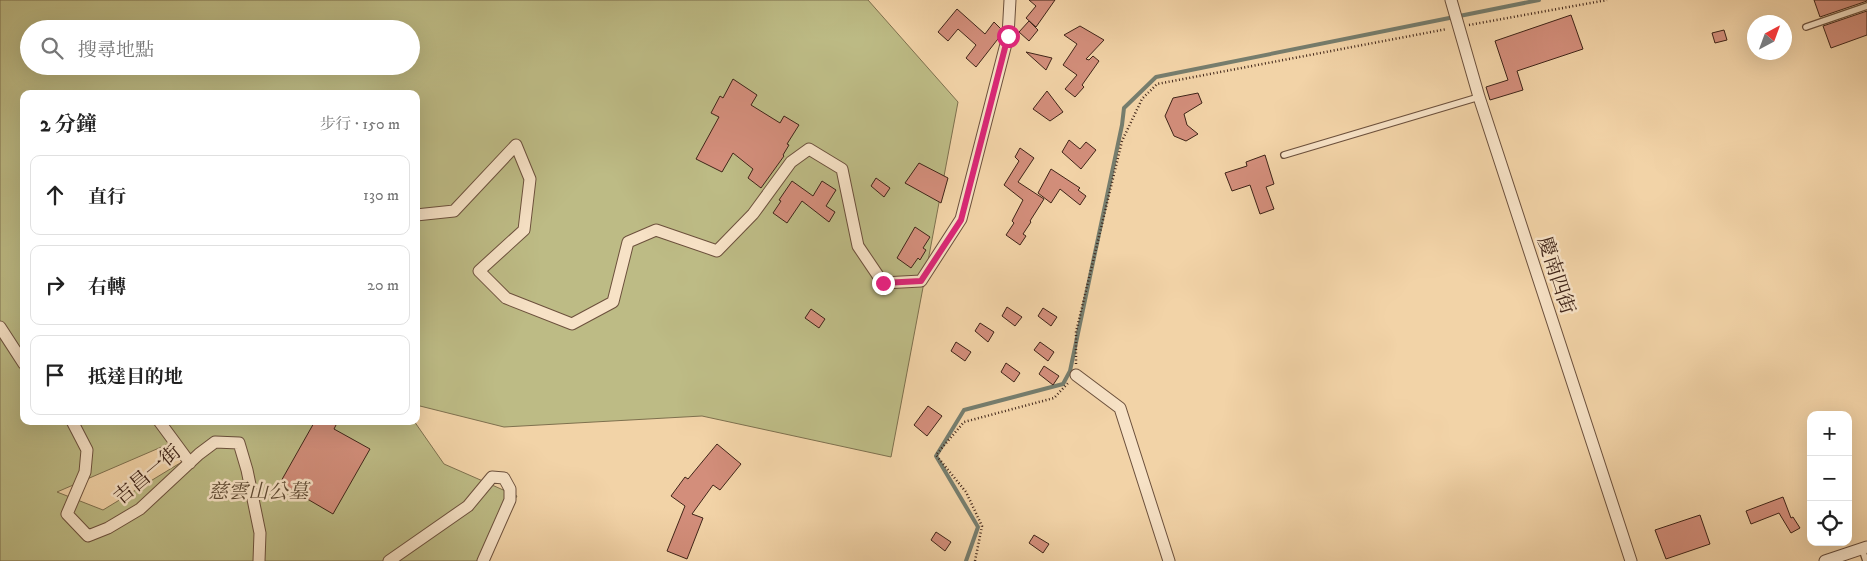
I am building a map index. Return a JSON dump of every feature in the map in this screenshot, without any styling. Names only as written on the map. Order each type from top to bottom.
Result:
[{"type":"street","points":[[420,215],[454,211],[516,145],[530,179],[524,230],[479,271],[506,298],[572,324],[613,302],[628,242],[656,230],[717,251],[753,214],[791,162],[809,149],[842,169],[858,246],[883,283],[921,281],[961,220],[1008,36],[1010,0]]},
{"type":"street","name":"慶南四街","points":[[1451,0],[1479,98],[1632,561]]},
{"type":"street","points":[[0,328],[20,358]]},
{"type":"street","points":[[1076,375],[1120,408],[1169,561]]},
{"type":"street","name":"吉昌一街","points":[[74,425],[88,450],[85,472],[67,514],[88,536],[108,528],[140,508],[215,442],[239,443],[247,470],[260,533],[258,561]]},
{"type":"street","points":[[161,425],[190,463]]},
{"type":"street","points":[[389,561],[468,506],[492,477],[504,478],[510,489],[510,500],[483,561]]},
{"type":"street","points":[[1825,561],[1864,548]]},
{"type":"lane","points":[[1806,27],[1867,6]]},
{"type":"lane","points":[[1284,155],[1479,98]]},
{"type":"lane","points":[[1864,548],[1866,561]]},
{"type":"path","points":[[975,561],[982,526],[966,492],[936,455],[964,422],[1054,398],[1076,375],[1076,332],[1122,141],[1142,98],[1157,84],[1607,0]]},
{"type":"green space","name":"慈雲山公墓","points":[[0,0],[868,0],[958,102],[891,457],[702,416],[504,427],[420,406],[420,90],[20,90],[20,425],[157,425],[168,435],[162,425],[417,425],[444,464],[517,496],[477,561],[0,561]],"holes":[[[173,442],[185,460],[103,510],[57,492]]]},
{"type":"building","points":[[1029,0],[1055,0],[1036,27],[1026,18],[1036,6]]},
{"type":"building","points":[[1814,0],[1867,0],[1867,1],[1820,17]]},
{"type":"building","points":[[957,9],[985,34],[994,22],[1001,29],[1001,35],[976,67],[966,58],[976,45],[958,29],[948,41],[938,32]]},
{"type":"building","points":[[1867,11],[1867,35],[1831,48],[1823,26]]},
{"type":"building","points":[[1571,15],[1583,49],[1517,71],[1523,90],[1490,100],[1486,87],[1508,80],[1495,41]]},
{"type":"building","points":[[1029,21],[1038,30],[1029,41],[1019,32]]},
{"type":"building","points":[[1080,26],[1104,40],[1086,59],[1089,60],[1093,56],[1099,61],[1082,85],[1084,87],[1075,97],[1065,89],[1077,75],[1063,65],[1077,44],[1064,35]]},
{"type":"building","points":[[1724,30],[1727,40],[1715,43],[1712,33]]},
{"type":"building","points":[[1026,52],[1052,58],[1046,70]]},
{"type":"building","points":[[733,79],[757,95],[751,105],[780,123],[784,116],[799,125],[787,144],[789,145],[784,156],[761,188],[748,178],[753,169],[733,153],[722,172],[696,159],[719,117],[711,113],[720,96],[723,98]]},
{"type":"building","points":[[1047,91],[1063,112],[1050,121],[1033,109]]},
{"type":"building","points":[[1198,93],[1202,103],[1184,114],[1187,125],[1198,134],[1186,141],[1174,136],[1165,116],[1173,98]]},
{"type":"building","points":[[1069,140],[1080,149],[1086,142],[1096,150],[1081,169],[1062,152]]},
{"type":"building","points":[[1020,148],[1034,158],[1018,182],[1044,199],[1023,234],[1026,236],[1020,245],[1006,235],[1014,223],[1012,221],[1023,200],[1004,185],[1019,161],[1015,157]]},
{"type":"building","points":[[1265,155],[1274,184],[1266,187],[1274,209],[1260,214],[1250,185],[1232,191],[1225,173],[1247,166],[1246,162]]},
{"type":"building","points":[[919,163],[948,178],[941,203],[905,183]]},
{"type":"building","points":[[1051,169],[1080,188],[1078,190],[1086,196],[1080,205],[1060,189],[1051,203],[1038,193]]},
{"type":"building","points":[[876,178],[890,188],[884,197],[871,186]]},
{"type":"building","points":[[792,181],[813,196],[822,181],[836,190],[826,206],[835,212],[829,222],[802,201],[787,223],[773,213]]},
{"type":"building","points":[[915,227],[930,237],[923,248],[926,250],[920,260],[918,258],[911,268],[897,258]]},
{"type":"building","points":[[1007,307],[1022,317],[1015,326],[1002,316]]},
{"type":"building","points":[[1043,308],[1057,317],[1051,326],[1038,316]]},
{"type":"building","points":[[811,309],[825,319],[819,328],[805,318]]},
{"type":"building","points":[[980,323],[994,332],[988,342],[975,331]]},
{"type":"building","points":[[956,342],[971,352],[965,361],[951,351]]},
{"type":"building","points":[[1040,342],[1054,352],[1048,361],[1034,350]]},
{"type":"building","points":[[1006,363],[1020,373],[1014,382],[1001,372]]},
{"type":"building","points":[[1044,366],[1059,376],[1053,385],[1039,374]]},
{"type":"building","points":[[928,406],[942,416],[927,436],[914,425]]},
{"type":"building","points":[[313,425],[336,425],[334,429],[370,449],[333,514],[280,483]]},
{"type":"building","points":[[717,444],[741,464],[720,490],[713,485],[692,514],[703,518],[687,559],[667,551],[685,506],[671,496],[685,477],[688,479]]},
{"type":"building","points":[[1783,497],[1791,518],[1793,517],[1800,528],[1791,533],[1779,513],[1751,524],[1746,511]]},
{"type":"building","points":[[1700,515],[1710,544],[1666,559],[1655,530]]},
{"type":"building","points":[[936,532],[951,542],[945,551],[931,540]]},
{"type":"building","points":[[1034,535],[1049,544],[1043,553],[1029,543]]},
{"type":"waterway","points":[[966,561],[978,527],[936,456],[964,410],[1063,384],[1070,371],[1124,108],[1156,77],[1539,0]]},
{"type":"route","points":[[883,283],[921,281],[961,220],[1008,36]]}]
